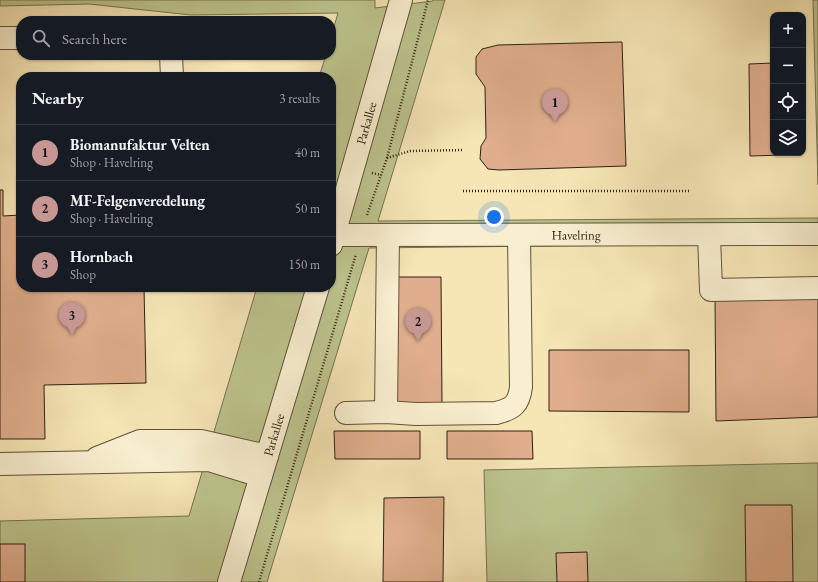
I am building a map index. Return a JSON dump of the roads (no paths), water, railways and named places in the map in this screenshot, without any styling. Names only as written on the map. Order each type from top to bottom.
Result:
[{"type":"street","name":"Parkallee","points":[[336,224],[401,0]]},
{"type":"street","points":[[0,38],[16,38]]},
{"type":"street","points":[[172,60],[172,72]]},
{"type":"street","name":"Havelring","points":[[336,238],[361,235],[818,234]]},
{"type":"street","points":[[386,412],[388,235]]},
{"type":"street","points":[[346,413],[496,413],[506,411],[515,405],[520,397],[521,386],[519,235]]},
{"type":"street","points":[[709,235],[711,290],[818,288]]},
{"type":"street","name":"Parkallee","points":[[229,582],[316,292]]},
{"type":"street","points":[[84,463],[140,441],[201,441],[264,466]]},
{"type":"street","points":[[0,464],[209,460],[264,466]]},
{"type":"place","name":"Biomanufaktur Velten","points":[[555,122]]},
{"type":"place","name":"Hornbach","points":[[72,335]]},
{"type":"place","name":"MF-Felgenveredelung","points":[[418,341]]}]
